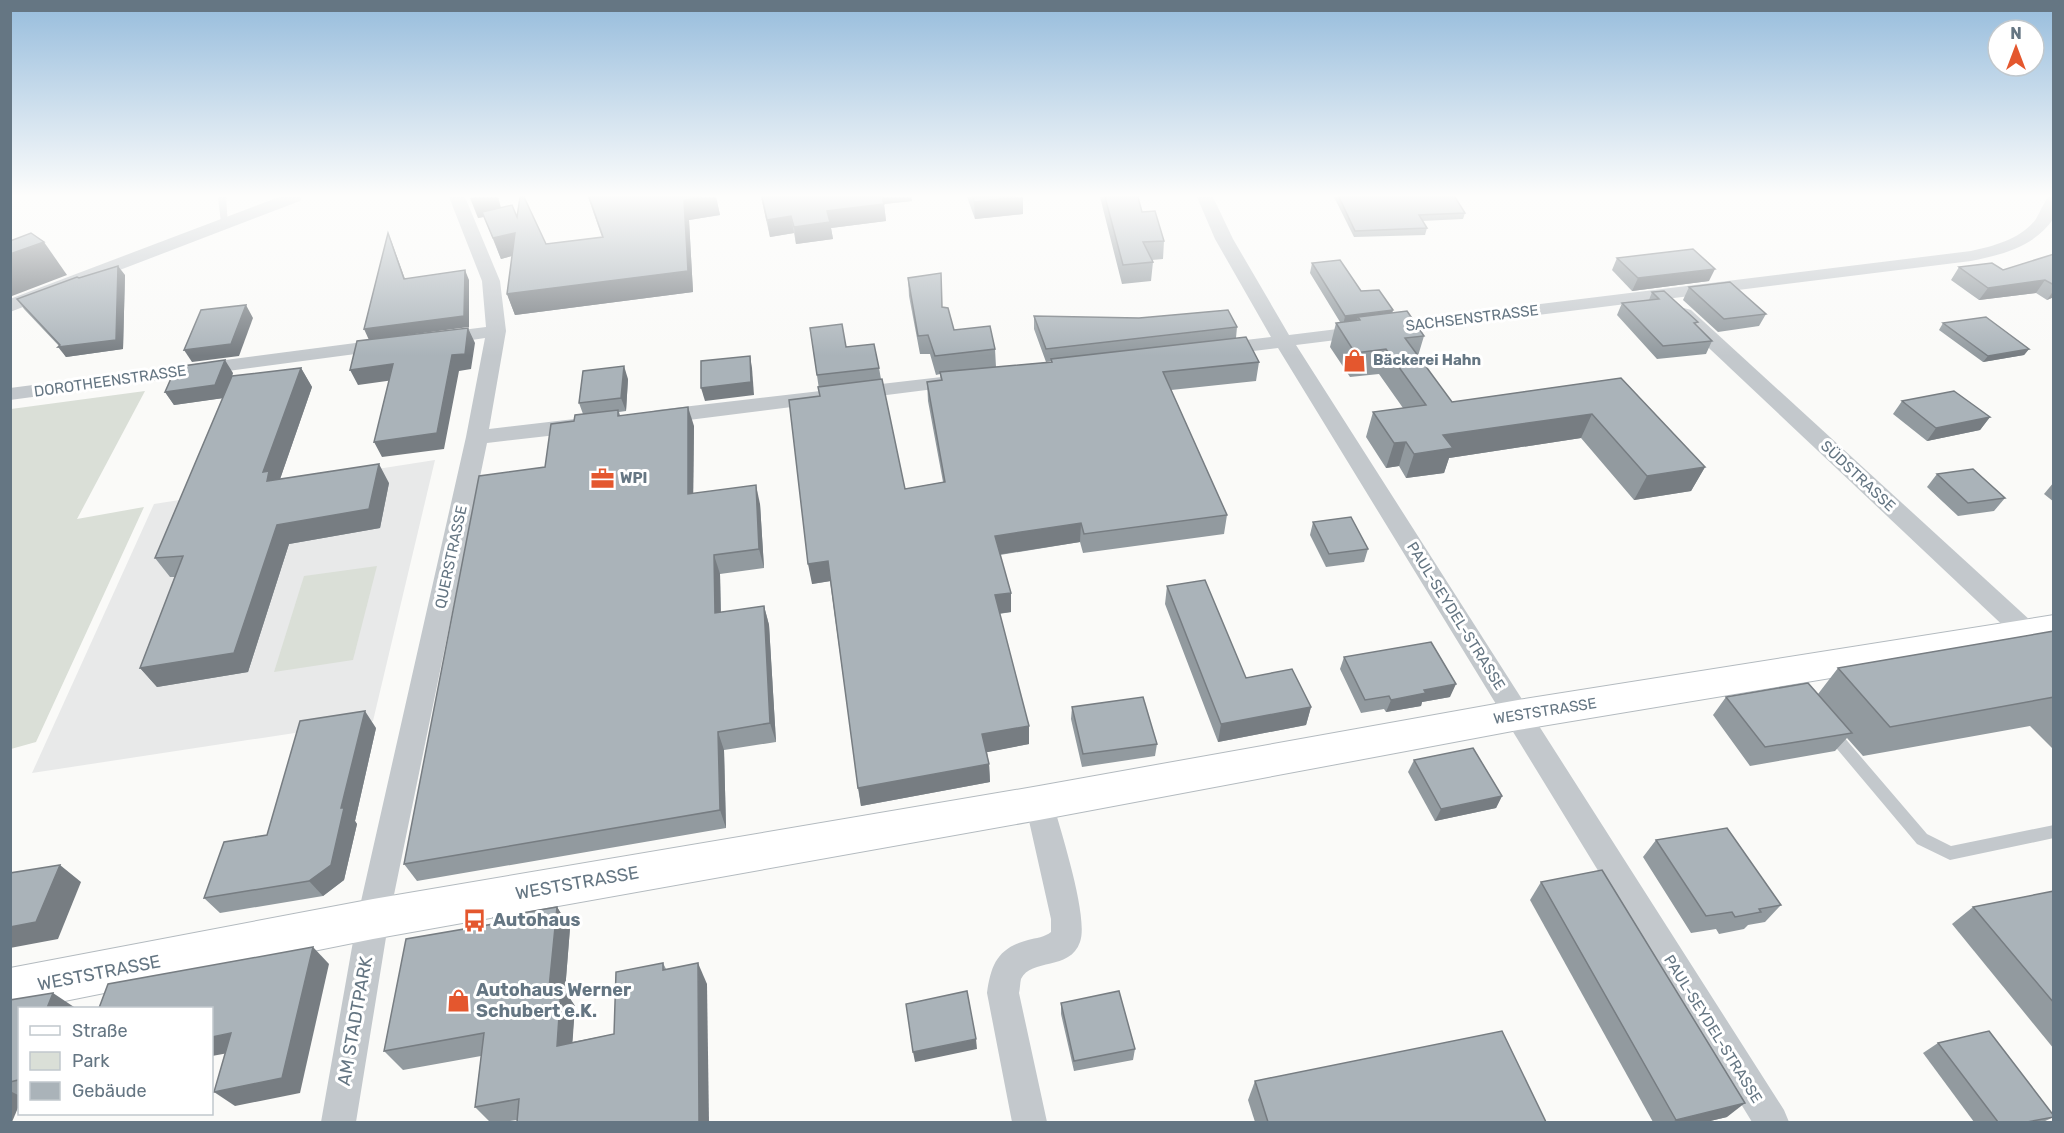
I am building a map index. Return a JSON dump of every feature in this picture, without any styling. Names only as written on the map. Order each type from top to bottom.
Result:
[{"type":"main road","name":"WESTSTRASSE","points":[[10,990],[373,919],[1039,803],[1518,715],[1784,677],[2040,630]]},
{"type":"street","points":[[10,306],[155,250]]},
{"type":"street","name":"QUERSTRASSE","points":[[373,919],[477,437],[496,331],[491,280],[479,250]]},
{"type":"street","name":"PAUL-SEYDEL-STRASSE","points":[[1230,250],[1284,342],[1772,1122]]},
{"type":"street","name":"SACHSENSTRASSE","points":[[1201,352],[1971,256],[1996,250]]},
{"type":"street","name":"SÜDSTRASSE","points":[[1663,294],[2040,630],[2054,658]]},
{"type":"street","name":"DOROTHEENSTRASSE","points":[[10,394],[496,331]]},
{"type":"street","points":[[638,419],[977,379]]},
{"type":"street","points":[[477,437],[604,423]]},
{"type":"street","points":[[1029,1122],[1003,993],[1006,973],[1019,958],[1056,948],[1066,939],[1067,919],[1039,803]]},
{"type":"street","name":"AM STADTPARK","points":[[338,1122],[373,919]]},
{"type":"lane","points":[[1825,725],[1922,839],[1950,853],[2054,831]]},
{"type":"shaded area","points":[[435,460],[373,721],[32,773],[154,504]]},
{"type":"green space","points":[[145,391],[77,519],[144,507],[36,742],[11,749],[11,409]]},
{"type":"green space","points":[[377,566],[353,660],[274,672],[304,576]]},
{"type":"building","points":[[10,250],[22,250],[10,254]]},
{"type":"building","points":[[384,250],[394,250],[404,279],[465,270],[464,316],[364,329]]},
{"type":"building","points":[[513,250],[687,250],[688,271],[507,294]]},
{"type":"building","points":[[1119,250],[1147,250],[1153,262],[1123,265]]},
{"type":"building","points":[[1694,250],[1715,269],[1638,278],[1617,258]]},
{"type":"building","points":[[2054,254],[2054,285],[2045,280],[1988,288],[1959,267],[1992,263],[2003,270]]},
{"type":"building","points":[[1340,260],[1361,291],[1379,290],[1393,310],[1345,316],[1312,263]]},
{"type":"building","points":[[118,266],[116,340],[58,347],[60,345],[17,299],[77,277]]},
{"type":"building","points":[[941,273],[942,307],[948,308],[954,330],[990,326],[995,349],[935,356],[928,335],[918,336],[908,278]]},
{"type":"building","points":[[1730,282],[1766,314],[1724,319],[1689,287]]},
{"type":"building","points":[[1664,291],[1698,322],[1694,323],[1712,341],[1663,346],[1622,303],[1659,299],[1652,292]]},
{"type":"building","points":[[246,305],[231,344],[184,350],[201,310]]},
{"type":"building","points":[[1228,310],[1237,327],[1046,349],[1034,316],[1139,318]]},
{"type":"building","points":[[1407,311],[1424,336],[1405,338],[1452,402],[1621,378],[1705,467],[1647,476],[1592,414],[1443,435],[1453,448],[1414,454],[1406,442],[1394,443],[1373,412],[1426,405],[1386,349],[1355,353],[1336,323],[1360,320],[1358,317]]},
{"type":"building","points":[[1986,317],[2029,349],[1988,356],[1943,323]]},
{"type":"building","points":[[842,324],[846,347],[874,344],[879,368],[817,375],[810,328]]},
{"type":"building","points":[[468,328],[465,354],[452,355],[437,433],[374,442],[393,364],[350,370],[357,341]]},
{"type":"building","points":[[1246,337],[1259,362],[1163,372],[1227,515],[1084,534],[1081,523],[995,536],[1011,593],[995,595],[1029,726],[982,734],[989,764],[858,788],[828,561],[808,564],[789,400],[820,396],[818,387],[882,379],[905,489],[945,482],[927,382],[942,380],[940,372],[1052,362],[1051,359]]},
{"type":"building","points":[[750,356],[751,382],[701,388],[701,361]]},
{"type":"building","points":[[225,360],[215,385],[165,392],[176,367]]},
{"type":"building","points":[[624,366],[621,398],[579,403],[583,371]]},
{"type":"building","points":[[301,368],[263,472],[269,471],[267,481],[379,464],[369,509],[277,525],[234,653],[140,668],[183,556],[155,558],[232,376]]},
{"type":"building","points":[[1954,391],[1990,417],[1936,428],[1902,401]]},
{"type":"building","points":[[688,407],[688,494],[756,485],[759,549],[714,555],[715,613],[764,606],[770,723],[718,732],[720,810],[404,864],[479,476],[545,467],[551,424],[574,421],[575,415],[618,410],[618,416]]},
{"type":"building","points":[[1973,469],[2005,498],[1968,503],[1937,474]]},
{"type":"building","points":[[1351,517],[1368,549],[1329,554],[1313,522]]},
{"type":"building","points":[[1205,580],[1246,678],[1292,669],[1311,707],[1221,724],[1167,586]]},
{"type":"building","points":[[2054,631],[2054,697],[1890,727],[1838,668]]},
{"type":"building","points":[[1431,642],[1456,684],[1424,690],[1426,693],[1391,700],[1389,696],[1365,700],[1344,657]]},
{"type":"building","points":[[1808,683],[1852,733],[1765,747],[1726,697]]},
{"type":"building","points":[[1143,697],[1157,744],[1083,754],[1072,707]]},
{"type":"building","points":[[365,711],[341,808],[344,808],[331,865],[309,881],[204,898],[224,842],[267,835],[300,721]]},
{"type":"building","points":[[1473,748],[1502,796],[1441,809],[1414,760]]},
{"type":"building","points":[[1727,828],[1781,905],[1735,917],[1732,912],[1706,916],[1656,840]]},
{"type":"building","points":[[60,865],[36,922],[10,927],[10,873]]},
{"type":"building","points":[[1602,870],[1745,1103],[1676,1120],[1541,882]]},
{"type":"building","points":[[2054,891],[2054,1003],[1973,907]]},
{"type":"building","points":[[557,907],[549,988],[561,986],[557,1046],[614,1034],[616,972],[663,963],[663,970],[698,963],[699,1122],[517,1122],[519,1099],[475,1107],[484,1033],[384,1051],[406,939],[493,924],[493,918]]},
{"type":"building","points":[[313,947],[282,1078],[214,1092],[231,1033],[213,1037],[213,1007],[99,1007],[108,984]]},
{"type":"building","points":[[967,991],[976,1039],[913,1052],[906,1004]]},
{"type":"building","points":[[1119,991],[1135,1049],[1074,1061],[1061,1003]]},
{"type":"building","points":[[53,993],[47,1007],[18,1007],[18,1080],[10,1082],[10,1000]]},
{"type":"building","points":[[1502,1031],[1546,1122],[1268,1122],[1255,1081]]},
{"type":"building","points":[[1989,1031],[2054,1117],[2027,1122],[1998,1122],[1938,1043]]},
{"type":"place","name":"Bäckerei Hahn","points":[[1355,360]]},
{"type":"place","name":"WPI","points":[[602,478]]},
{"type":"place","name":"Autohaus","points":[[475,920]]},
{"type":"place","name":"Autohaus Werner Schubert e.K.","points":[[458,1000]]}]
